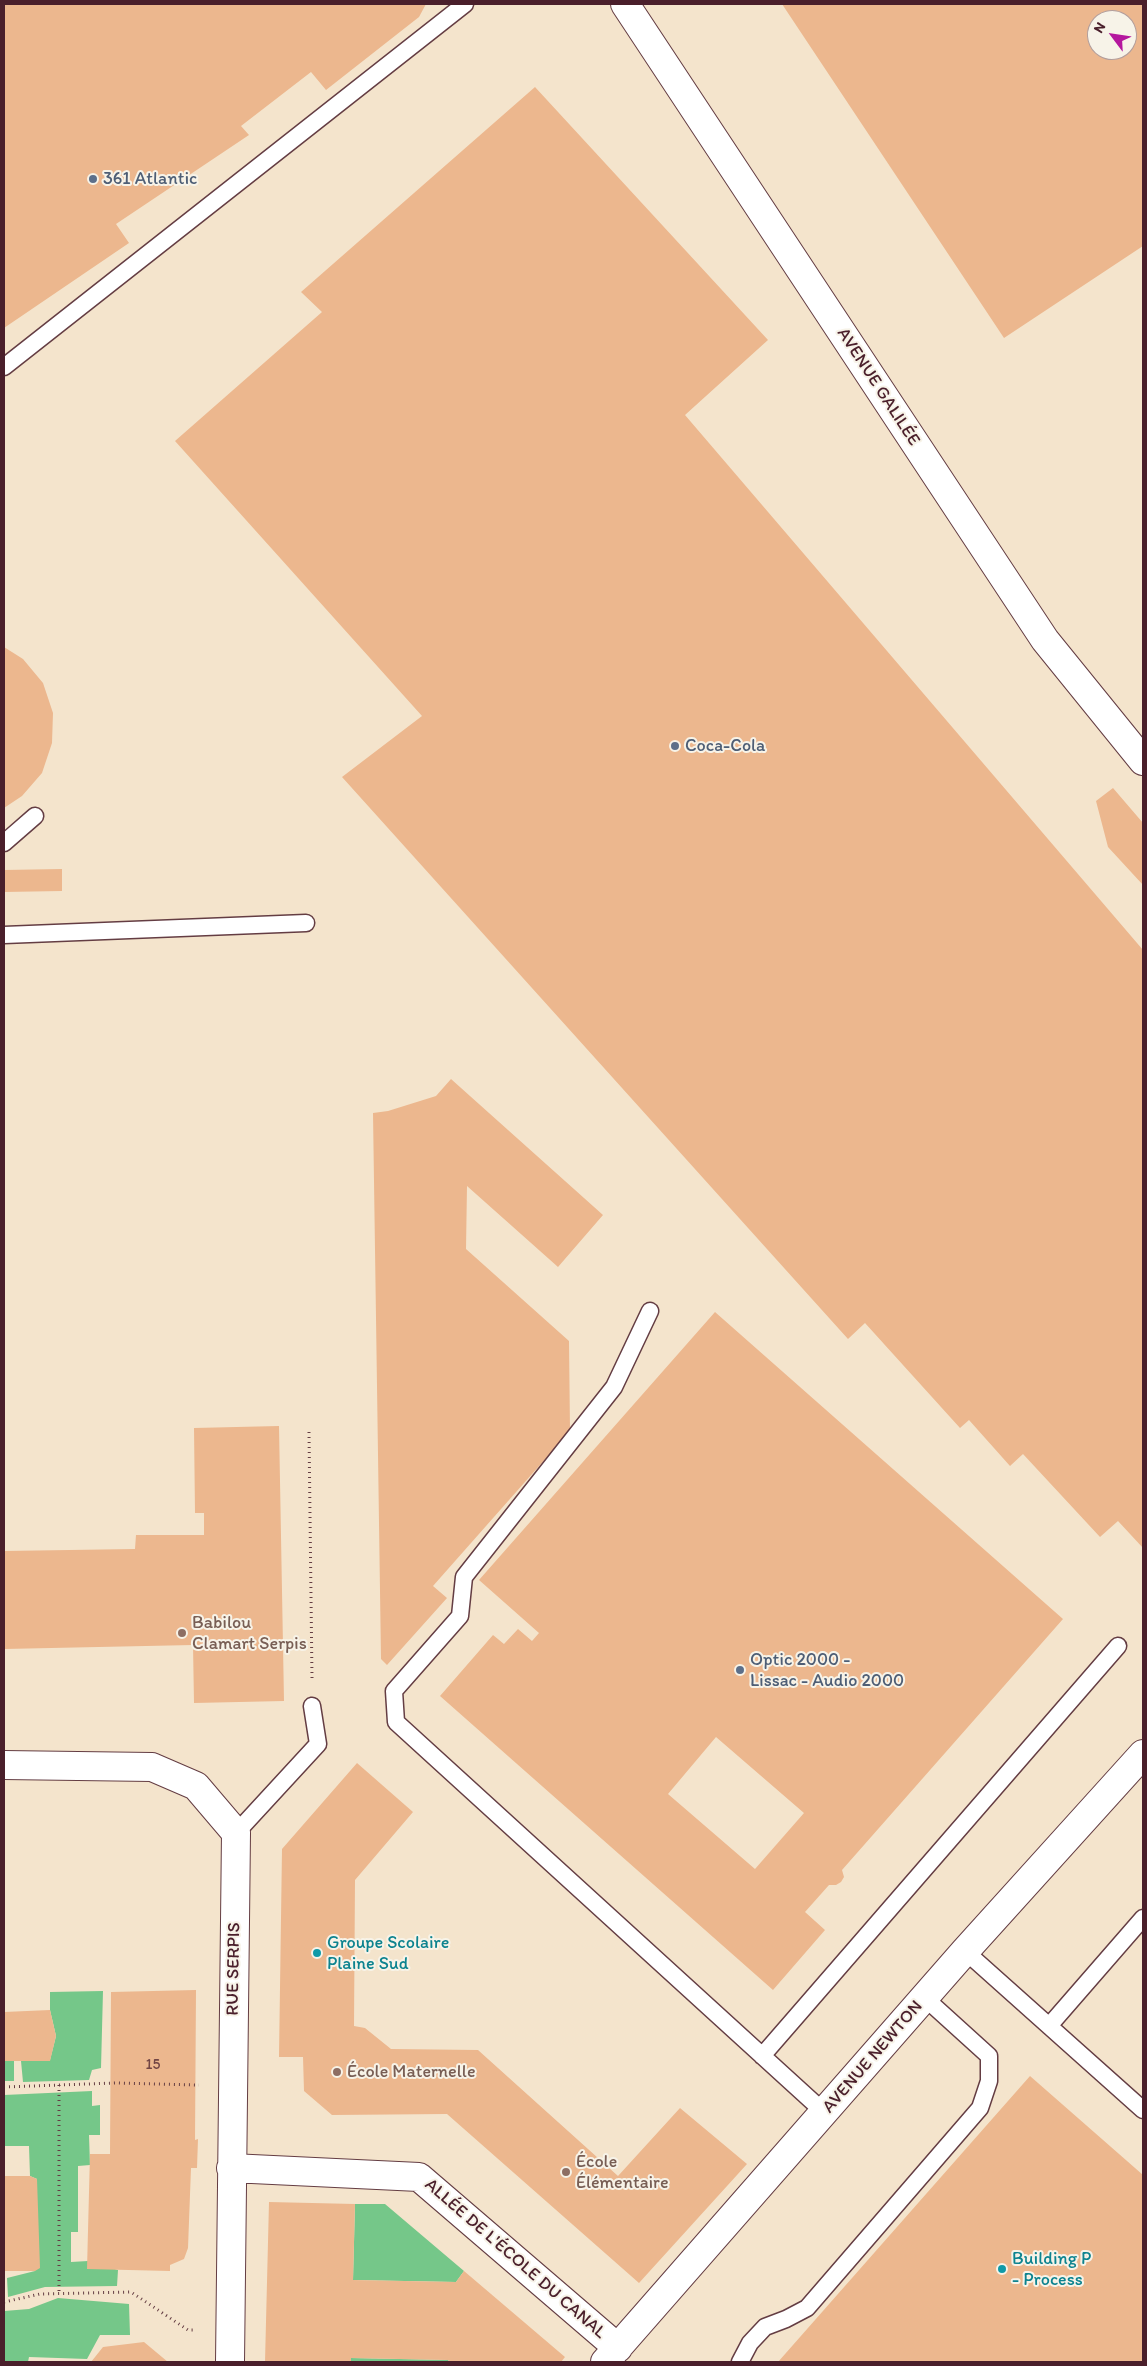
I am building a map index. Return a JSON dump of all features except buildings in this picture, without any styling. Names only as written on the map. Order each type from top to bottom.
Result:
[{"type":"street","name":"AVENUE GALILÉE","points":[[625,4],[1044,640],[1143,761]]},
{"type":"street","name":"AVENUE NEWTON","points":[[611,2355],[965,1951],[1143,1754]]},
{"type":"street","points":[[4,1765],[152,1767],[196,1786],[236,1833]]},
{"type":"street","name":"RUE SERPIS","points":[[230,2362],[236,1833]]},
{"type":"street","name":"ALLÉE DE L'ÉCOLE DU CANAL","points":[[231,2168],[419,2177],[611,2355]]},
{"type":"lane","points":[[4,367],[465,4]]},
{"type":"lane","points":[[4,843],[35,816]]},
{"type":"lane","points":[[4,935],[306,923]]},
{"type":"lane","points":[[650,1311],[614,1387],[464,1577],[460,1616],[394,1691],[396,1722],[824,2113]]},
{"type":"lane","points":[[762,2056],[1118,1646]]},
{"type":"lane","points":[[236,1833],[318,1744],[312,1706]]},
{"type":"lane","points":[[1049,2026],[1143,1918]]},
{"type":"lane","points":[[965,1951],[1143,2110]]},
{"type":"lane","points":[[740,2362],[750,2343],[765,2327],[786,2320],[807,2308],[980,2108],[989,2081],[989,2056],[925,1998]]},
{"type":"path","points":[[309,1432],[312,1706]]},
{"type":"path","points":[[4,2087],[115,2083],[208,2085]]},
{"type":"path","points":[[59,2085],[59,2294]]},
{"type":"path","points":[[4,2302],[40,2294],[131,2292],[188,2330],[230,2331]]},
{"type":"green space","points":[[103,1991],[101,2068],[92,2070],[89,2080],[23,2082],[21,2061],[50,2060],[56,2036],[50,2010],[50,1992]]},
{"type":"green space","points":[[4,2061],[14,2061],[14,2081],[4,2081]]},
{"type":"green space","points":[[92,2091],[92,2106],[100,2105],[100,2135],[89,2135],[90,2165],[78,2166],[78,2232],[71,2232],[71,2262],[88,2261],[118,2270],[117,2286],[45,2287],[8,2297],[7,2278],[35,2271],[37,2179],[30,2176],[29,2146],[4,2146],[4,2095]]},
{"type":"green space","points":[[355,2204],[385,2204],[464,2271],[456,2282],[353,2280]]},
{"type":"green space","points":[[58,2298],[129,2304],[130,2335],[100,2335],[87,2359],[29,2357],[28,2362],[4,2362],[4,2311],[29,2309]]},
{"type":"green space","points":[[351,2358],[448,2360],[450,2362],[351,2362]]},
{"type":"place","name":"361 Atlantic","points":[[93,179]]},
{"type":"place","name":"Coca-Cola","points":[[675,746]]},
{"type":"place","name":"Babilou Clamart Serpis","points":[[182,1633]]},
{"type":"place","name":"Optic 2000 - Lissac - Audio 2000","points":[[740,1670]]},
{"type":"place","name":"Groupe Scolaire Plaine Sud","points":[[317,1953]]},
{"type":"place","name":"École Maternelle","points":[[337,2072]]},
{"type":"place","name":"École Élémentaire","points":[[566,2172]]},
{"type":"place","name":"Building P - Process","points":[[1002,2269]]}]
